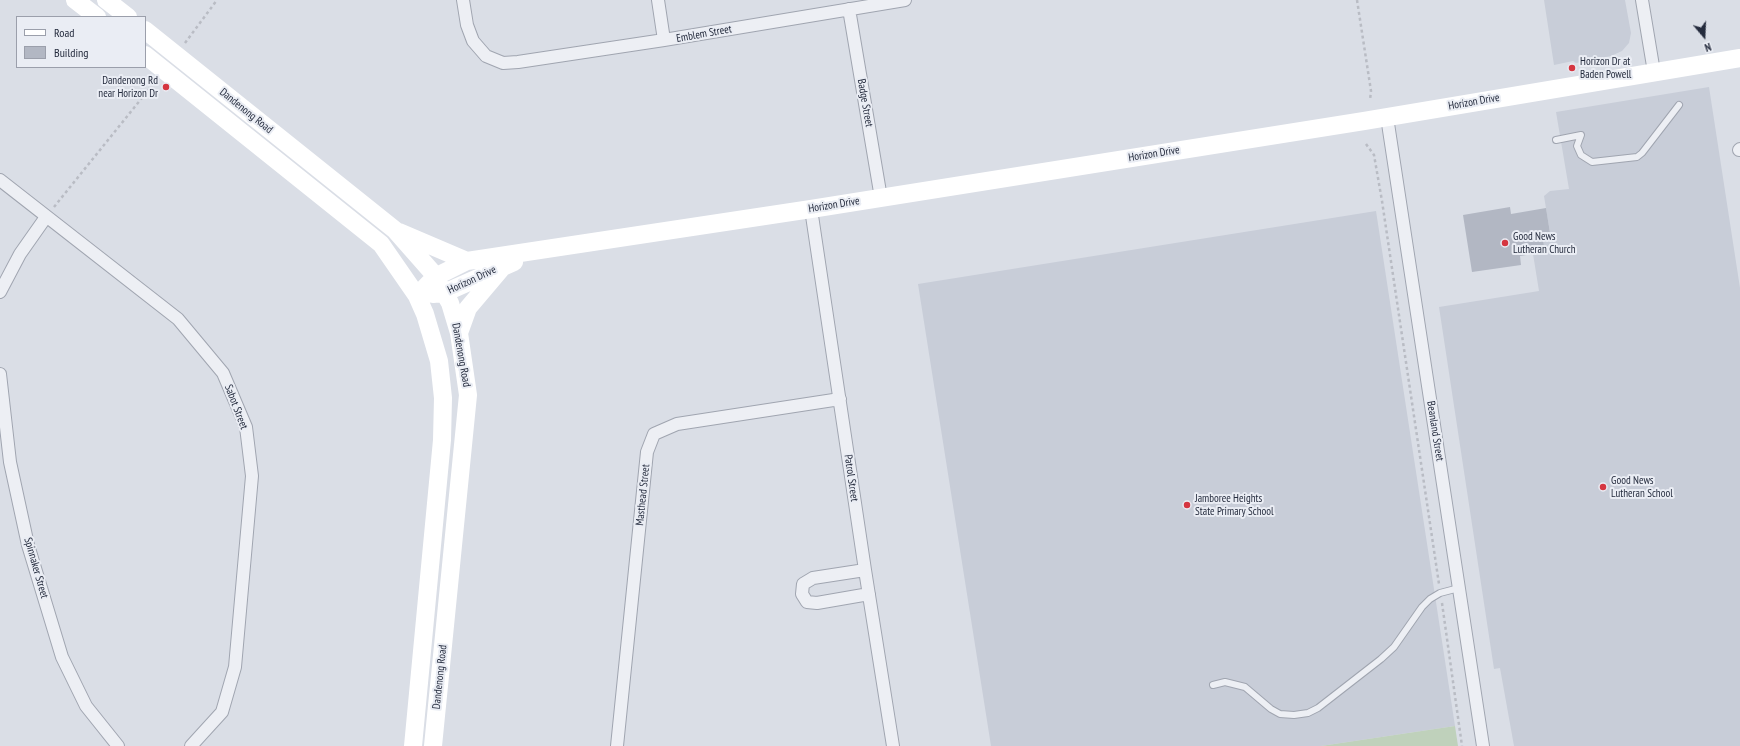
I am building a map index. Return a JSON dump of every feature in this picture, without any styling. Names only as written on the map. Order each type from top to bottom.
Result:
[{"type":"main road","points":[[75,0],[96,16]]},
{"type":"main road","points":[[106,0],[127,16]]},
{"type":"main road","name":"Dandenong Road","points":[[146,31],[395,230],[435,277],[450,303],[459,333],[468,395],[433,746]]},
{"type":"main road","name":"Dandenong Road","points":[[146,56],[381,244],[417,296],[427,320],[439,361],[443,398],[442,440],[437,510],[413,746]]},
{"type":"main road","name":"Horizon Drive","points":[[417,296],[435,277],[468,261],[881,198],[1387,117],[1740,58]]},
{"type":"main road","points":[[395,230],[468,261]]},
{"type":"main road","name":"Horizon Drive","points":[[417,296],[444,293],[505,264],[567,247]]},
{"type":"main road","points":[[459,333],[468,308],[505,264]]},
{"type":"street","name":"Emblem Street","points":[[463,0],[467,25],[473,41],[486,56],[503,63],[664,40],[905,0]]},
{"type":"street","points":[[658,0],[664,40]]},
{"type":"street","points":[[1642,0],[1654,72]]},
{"type":"street","name":"Badge Street","points":[[849,9],[881,198]]},
{"type":"street","name":"Beanland Street","points":[[1387,117],[1483,746]]},
{"type":"street","name":"Sabot Street","points":[[0,180],[46,218],[178,319],[223,373],[246,427],[252,476],[235,667],[222,712],[191,746]]},
{"type":"street","name":"Patrol Street","points":[[811,209],[893,746]]},
{"type":"street","points":[[0,292],[20,254],[46,218]]},
{"type":"street","name":"Spinnaker Street","points":[[0,374],[10,462],[26,538],[62,657],[86,706],[118,746]]},
{"type":"street","name":"Masthead Street","points":[[617,746],[647,452],[654,434],[677,424],[840,399]]},
{"type":"street","points":[[865,570],[813,578],[803,584],[802,594],[807,602],[817,603],[869,594]]},
{"type":"lane","points":[[1556,140],[1581,135],[1577,146],[1581,155],[1592,162],[1637,156],[1642,153],[1679,105]]},
{"type":"lane","points":[[1213,685],[1225,682],[1245,687],[1271,709],[1280,714],[1294,715],[1308,713],[1318,708],[1381,660],[1394,647],[1422,607],[1430,599],[1440,593],[1459,588]]},
{"type":"path","points":[[176,55],[217,0]]},
{"type":"path","points":[[1357,0],[1371,92],[1370,100]]},
{"type":"path","points":[[46,218],[165,70]]},
{"type":"path","points":[[1366,144],[1374,155],[1382,201],[1462,746]]},
{"type":"shaded area","points":[[1544,0],[1625,0],[1631,33],[1629,43],[1622,51],[1611,56],[1576,63],[1573,61],[1554,65]]},
{"type":"shaded area","name":"Good News Lutheran School","points":[[1709,87],[1740,288],[1740,746],[1514,746],[1500,668],[1494,669],[1439,307],[1539,291],[1533,254],[1545,252],[1542,234],[1550,233],[1544,196],[1550,191],[1569,189],[1556,112]]},
{"type":"shaded area","name":"Jamboree Heights State Primary School","points":[[1376,211],[1455,726],[1321,746],[991,746],[918,284]]},
{"type":"green space","points":[[1455,726],[1458,746],[1321,746]]},
{"type":"building","name":"Good News Lutheran Church","points":[[1510,207],[1511,214],[1546,208],[1550,233],[1542,234],[1545,252],[1520,256],[1521,265],[1472,272],[1463,215]]},
{"type":"place","name":"Horizon Dr at Baden Powell","points":[[1572,68]]},
{"type":"place","name":"Dandenong Rd near Horizon Dr","points":[[166,87]]},
{"type":"place","name":"Good News Lutheran Church","points":[[1505,243]]},
{"type":"place","name":"Good News Lutheran School","points":[[1603,487]]},
{"type":"place","name":"Jamboree Heights State Primary School","points":[[1187,505]]}]
